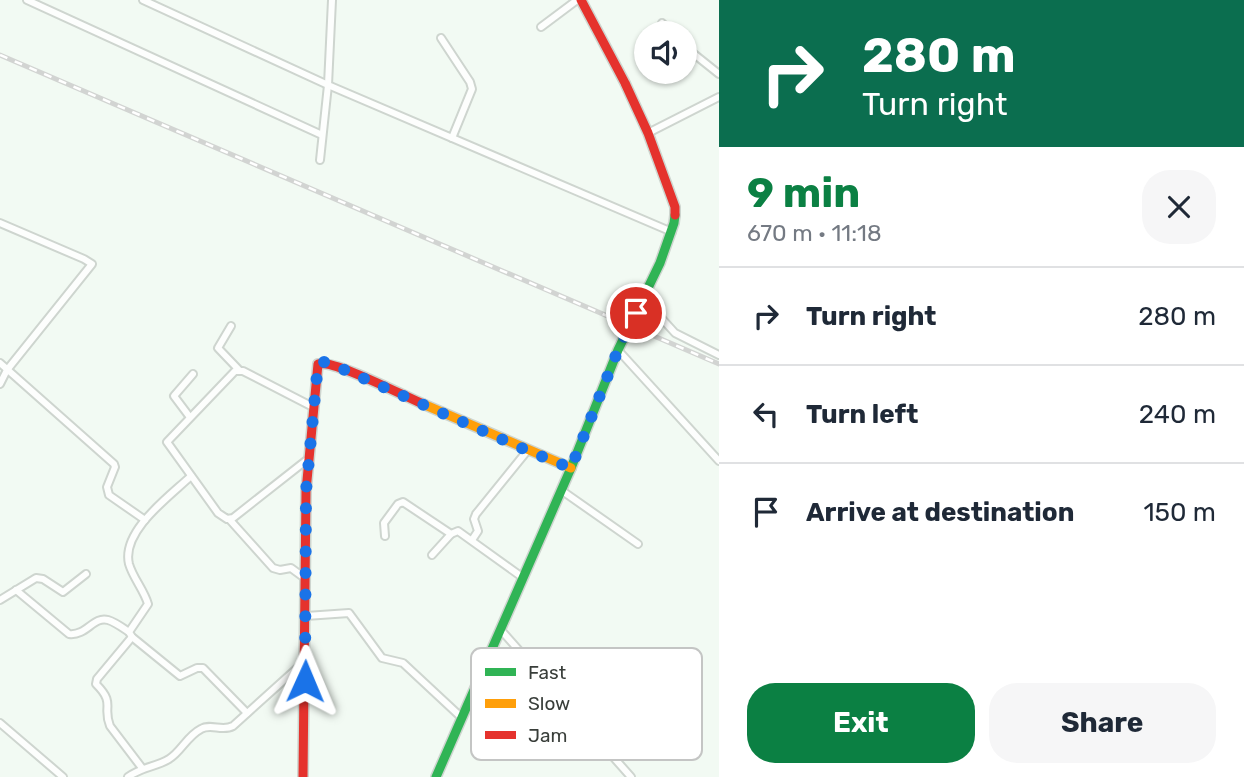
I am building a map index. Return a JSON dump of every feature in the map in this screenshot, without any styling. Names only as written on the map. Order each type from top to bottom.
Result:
[{"type":"main road","points":[[492,648],[571,468],[618,350],[644,299],[676,216],[648,133],[625,83],[579,0]]},
{"type":"main road","points":[[303,777],[308,459],[317,366],[324,362],[571,468]]},
{"type":"main road","points":[[436,777],[471,694]]},
{"type":"street","points":[[27,0],[322,135]]},
{"type":"street","points":[[143,0],[328,85],[672,232]]},
{"type":"street","points":[[320,160],[328,85],[332,0]]},
{"type":"street","points":[[541,27],[579,0]]},
{"type":"street","points":[[441,38],[472,89],[452,138]]},
{"type":"street","points":[[697,56],[719,74]]},
{"type":"street","points":[[648,133],[719,97]]},
{"type":"street","points":[[0,223],[92,264],[7,370],[0,384]]},
{"type":"street","points":[[644,299],[675,332],[719,355]]},
{"type":"street","points":[[230,326],[218,348],[239,370],[313,407]]},
{"type":"street","points":[[618,350],[719,461]]},
{"type":"street","points":[[0,363],[114,464],[116,467],[107,487],[109,495],[145,520]]},
{"type":"street","points":[[239,370],[230,373],[167,442],[222,517],[230,520],[273,568],[291,568],[306,579]]},
{"type":"street","points":[[190,416],[174,397],[193,374]]},
{"type":"street","points":[[472,540],[478,531],[474,519],[476,514],[527,451]]},
{"type":"street","points":[[230,520],[308,459]]},
{"type":"street","points":[[142,768],[110,726],[107,719],[108,700],[96,684],[130,634],[131,627],[146,611],[148,604],[132,570],[128,553],[138,528],[191,477]]},
{"type":"street","points":[[561,490],[638,544]]},
{"type":"street","points":[[385,536],[384,523],[395,507],[403,502],[452,534]]},
{"type":"street","points":[[432,555],[458,531],[522,577]]},
{"type":"street","points":[[0,600],[39,578],[63,592],[86,574]]},
{"type":"street","points":[[16,590],[69,634],[82,633],[98,620],[104,619],[130,634],[180,676],[199,668],[206,671],[247,713]]},
{"type":"street","points":[[306,616],[349,613],[382,659],[403,663],[461,717]]},
{"type":"street","points":[[500,629],[517,648]]},
{"type":"street","points":[[128,777],[142,768],[169,759],[189,736],[204,727],[227,729],[305,661]]},
{"type":"street","points":[[0,723],[63,777]]},
{"type":"street","points":[[616,760],[631,777]]},
{"type":"railway","points":[[0,55],[719,364]]},
{"type":"traffic: fast","points":[[492,648],[571,468],[618,350],[660,263],[675,215]]},
{"type":"traffic: fast","points":[[436,777],[471,697]]},
{"type":"traffic: slow","points":[[423,404],[571,468]]},
{"type":"traffic: jam","points":[[581,0],[648,133],[675,207],[675,215]]},
{"type":"traffic: jam","points":[[303,777],[306,491],[318,364],[353,372],[423,404]]},
{"type":"route","points":[[305,681],[306,491],[318,364],[324,362],[340,368],[571,468],[618,350],[636,313]]}]
